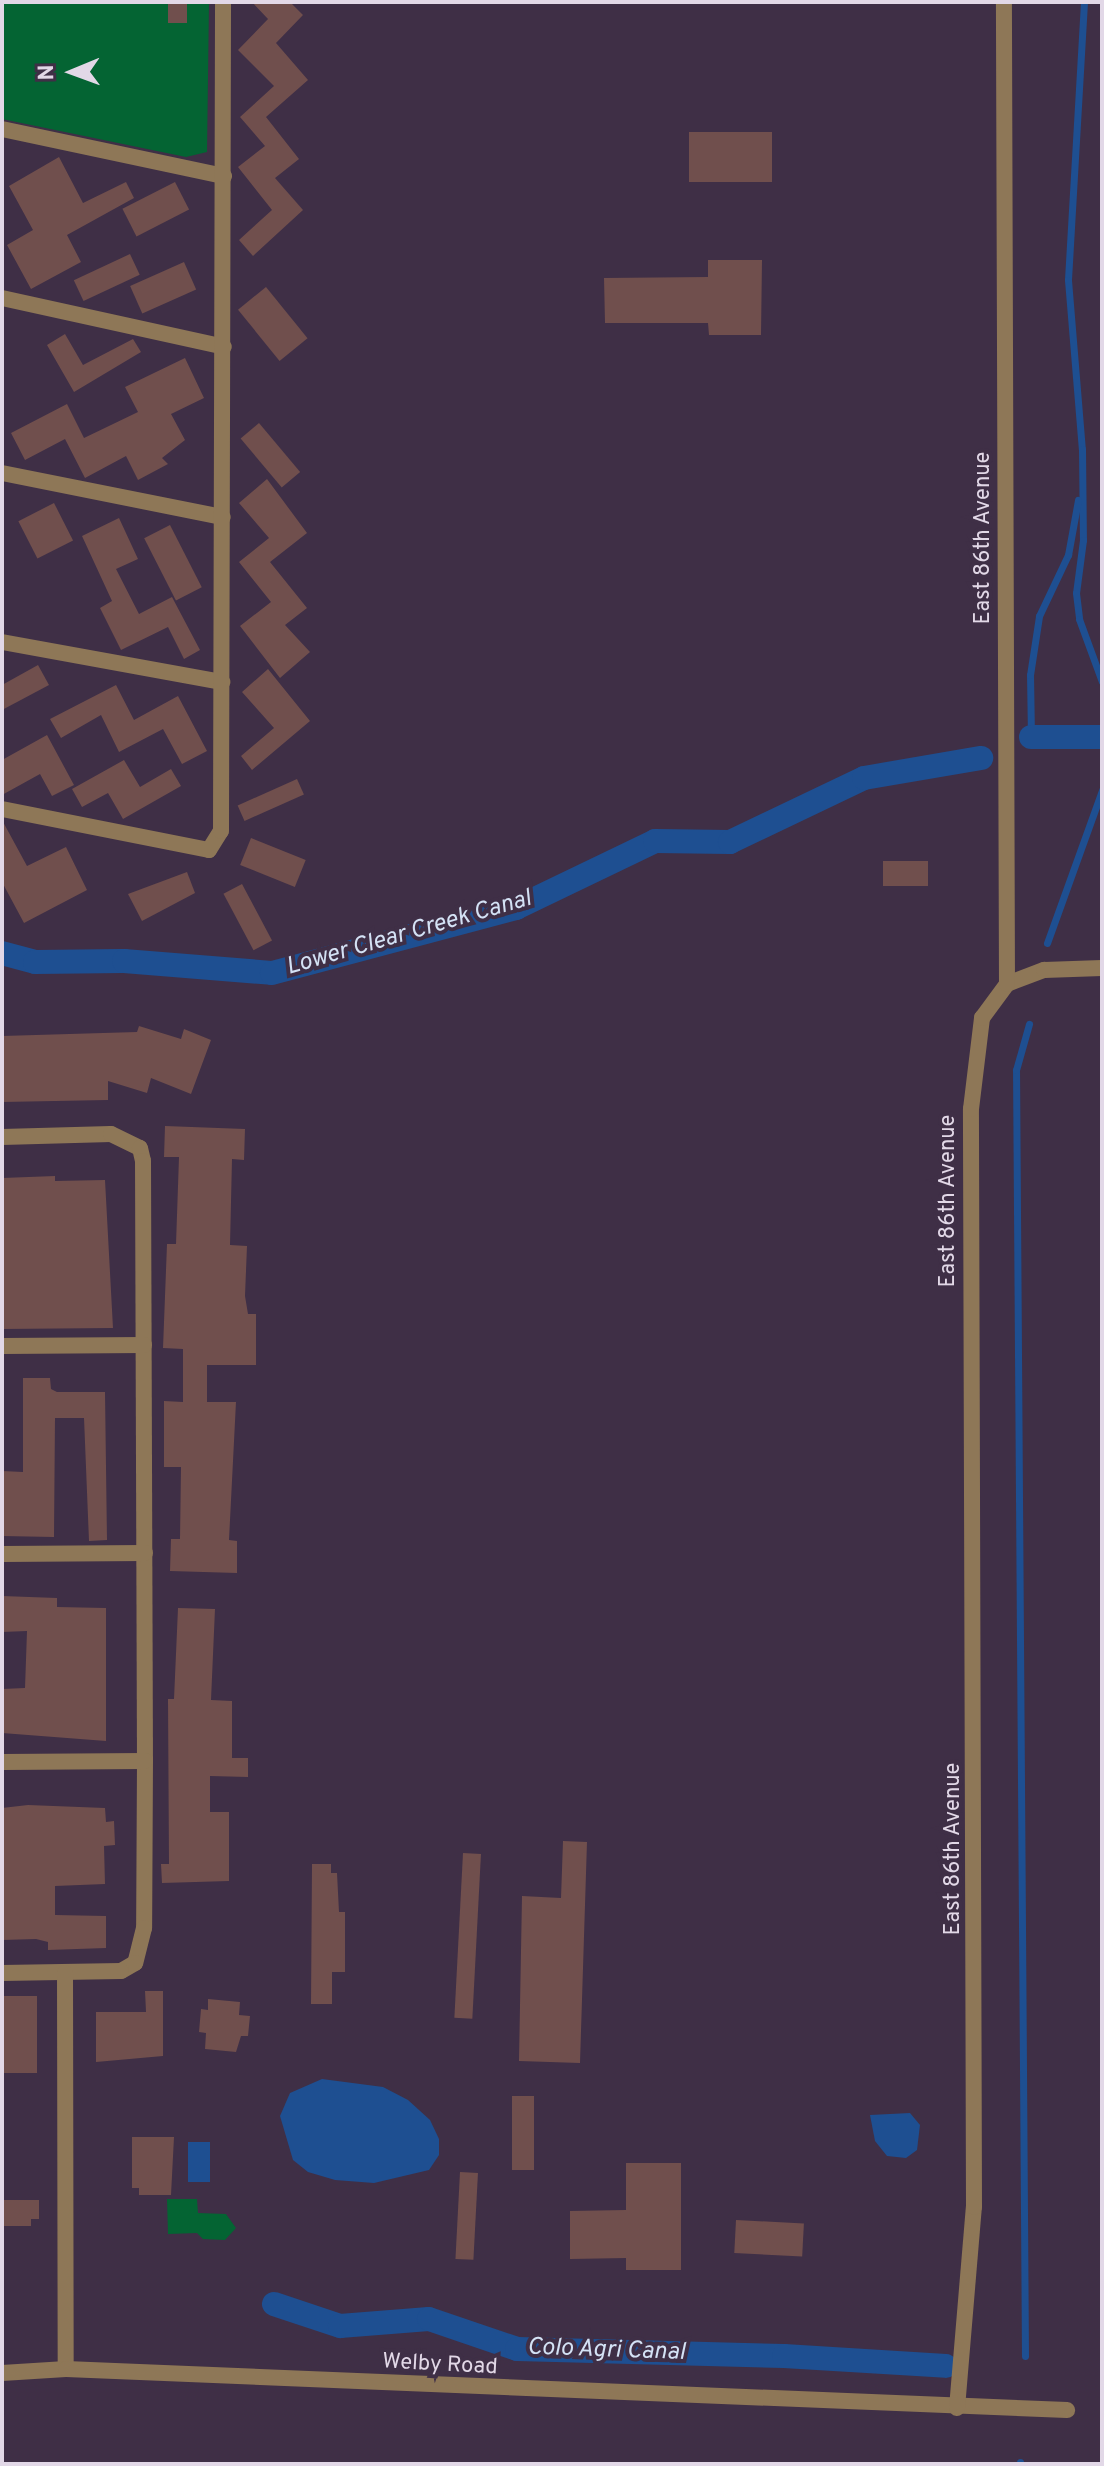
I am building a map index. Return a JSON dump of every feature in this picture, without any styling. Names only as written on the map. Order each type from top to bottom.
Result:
[{"type":"street","points":[[2,809],[209,850],[221,831],[223,2]]},
{"type":"street","name":"East 86th Avenue","points":[[957,2408],[968,2322],[974,2192],[971,1109],[982,1018],[1007,984],[1004,2]]},
{"type":"street","points":[[2,129],[224,176]]},
{"type":"street","points":[[2,298],[224,347]]},
{"type":"street","points":[[2,473],[223,517]]},
{"type":"street","points":[[2,642],[222,682]]},
{"type":"street","points":[[1007,984],[1044,970],[1102,968]]},
{"type":"street","points":[[2,1137],[111,1134],[140,1148],[145,1553],[141,1948],[130,1968],[65,1973],[2,1973]]},
{"type":"street","points":[[2,1346],[144,1345]]},
{"type":"street","points":[[2,1554],[145,1553]]},
{"type":"street","points":[[2,1762],[145,1761]]},
{"type":"street","points":[[65,1973],[66,2369]]},
{"type":"street","name":"Welby Road","points":[[2,2373],[66,2369],[957,2408],[1067,2410]]},
{"type":"green space","points":[[2,2],[209,2],[207,152],[186,157],[2,119]]},
{"type":"green space","points":[[167,2199],[197,2199],[198,2213],[226,2214],[236,2228],[225,2240],[203,2239],[197,2233],[168,2234]]},
{"type":"water","points":[[322,2079],[383,2087],[408,2100],[430,2120],[439,2139],[439,2155],[429,2170],[374,2183],[335,2180],[308,2172],[293,2160],[280,2116],[290,2093]]},
{"type":"water","points":[[910,2113],[920,2125],[917,2150],[906,2158],[887,2156],[875,2141],[870,2115]]},
{"type":"water","points":[[188,2142],[210,2142],[210,2182],[188,2182]]},
{"type":"building","points":[[168,2],[187,2],[187,23],[168,23]]},
{"type":"building","points":[[252,2],[290,2],[303,15],[276,43],[308,80],[266,117],[299,159],[275,178],[303,210],[253,256],[239,240],[272,210],[238,167],[265,146],[240,117],[274,86],[238,50],[268,19]]},
{"type":"building","points":[[689,132],[772,132],[772,182],[689,182]]},
{"type":"building","points":[[59,157],[83,203],[126,182],[134,198],[67,235],[81,262],[31,289],[7,245],[33,230],[9,186]]},
{"type":"building","points":[[175,182],[189,210],[137,236],[122,209]]},
{"type":"building","points":[[130,254],[140,275],[84,301],[74,280]]},
{"type":"building","points":[[708,260],[762,260],[761,335],[709,335],[708,323],[605,323],[604,278],[708,277]]},
{"type":"building","points":[[184,262],[196,289],[142,313],[130,286]]},
{"type":"building","points":[[266,287],[308,338],[280,361],[238,310]]},
{"type":"building","points":[[65,334],[83,365],[133,339],[141,352],[74,392],[47,345]]},
{"type":"building","points":[[185,358],[204,398],[171,414],[185,440],[162,458],[168,464],[138,480],[126,456],[85,478],[65,439],[25,460],[11,433],[67,404],[84,438],[138,412],[125,387]]},
{"type":"building","points":[[259,423],[300,472],[282,487],[241,438]]},
{"type":"building","points":[[267,479],[307,533],[270,562],[307,608],[285,625],[310,652],[280,678],[240,626],[271,602],[239,562],[269,538],[239,503]]},
{"type":"building","points":[[54,503],[73,540],[37,559],[18,521]]},
{"type":"building","points":[[119,518],[138,559],[116,569],[139,614],[172,597],[200,650],[184,659],[168,627],[121,650],[100,608],[112,601],[82,536]]},
{"type":"building","points":[[170,525],[202,587],[176,601],[144,538]]},
{"type":"building","points":[[38,665],[49,685],[2,710],[2,685]]},
{"type":"building","points":[[268,669],[310,721],[252,770],[241,756],[274,728],[242,692]]},
{"type":"building","points":[[116,685],[134,720],[178,696],[207,751],[182,764],[163,729],[119,752],[101,715],[61,738],[50,719]]},
{"type":"building","points":[[47,735],[74,785],[52,796],[40,774],[2,795],[2,760]]},
{"type":"building","points":[[124,760],[140,787],[171,769],[181,786],[123,819],[108,793],[82,807],[72,789]]},
{"type":"building","points":[[297,779],[304,795],[245,821],[238,805]]},
{"type":"building","points":[[2,820],[27,866],[66,847],[87,890],[24,923],[2,882]]},
{"type":"building","points":[[251,838],[306,860],[295,887],[240,865]]},
{"type":"building","points":[[883,861],[928,861],[928,886],[883,886]]},
{"type":"building","points":[[187,872],[195,893],[142,921],[128,894]]},
{"type":"building","points":[[242,884],[272,941],[254,950],[223,894]]},
{"type":"building","points":[[139,1026],[181,1039],[184,1029],[211,1040],[191,1094],[151,1078],[147,1093],[108,1081],[108,1100],[2,1102],[2,1036],[137,1032]]},
{"type":"building","points":[[165,1126],[245,1129],[244,1160],[232,1159],[230,1245],[247,1246],[245,1296],[248,1314],[256,1314],[256,1365],[207,1365],[207,1402],[236,1402],[229,1540],[237,1541],[237,1573],[170,1571],[171,1539],[180,1539],[181,1467],[164,1467],[164,1401],[183,1402],[183,1349],[163,1348],[167,1244],[176,1244],[179,1157],[164,1157]]},
{"type":"building","points":[[55,1176],[55,1181],[105,1180],[113,1328],[2,1329],[2,1178]]},
{"type":"building","points":[[23,1378],[50,1378],[51,1389],[57,1392],[105,1392],[107,1540],[89,1541],[84,1418],[55,1418],[54,1537],[2,1536],[2,1471],[23,1472]]},
{"type":"building","points":[[2,1596],[57,1598],[57,1607],[106,1608],[106,1741],[2,1733],[2,1689],[25,1688],[27,1631],[2,1632]]},
{"type":"building","points":[[178,1608],[215,1609],[211,1700],[232,1701],[232,1758],[248,1758],[248,1777],[210,1776],[210,1812],[229,1812],[229,1881],[162,1883],[161,1864],[169,1864],[168,1699],[174,1699]]},
{"type":"building","points":[[28,1805],[105,1808],[106,1822],[114,1821],[115,1845],[104,1846],[105,1884],[55,1886],[55,1915],[106,1916],[106,1948],[48,1950],[48,1942],[36,1939],[2,1940],[2,1808]]},
{"type":"building","points":[[563,1841],[587,1842],[580,2063],[519,2061],[522,1896],[561,1898]]},
{"type":"building","points":[[463,1853],[481,1854],[472,2019],[454,2018]]},
{"type":"building","points":[[312,1864],[331,1864],[331,1873],[337,1873],[339,1912],[345,1912],[345,1972],[332,1972],[332,2004],[311,2004]]},
{"type":"building","points":[[145,1991],[163,1991],[163,2056],[96,2062],[96,2012],[146,2012]]},
{"type":"building","points":[[2,1996],[37,1996],[37,2073],[2,2073]]},
{"type":"building","points":[[208,1999],[240,2002],[239,2015],[250,2016],[248,2036],[241,2036],[236,2052],[205,2049],[206,2033],[199,2032],[201,2009],[208,2010]]},
{"type":"building","points":[[512,2096],[534,2096],[534,2170],[512,2170]]},
{"type":"building","points":[[132,2137],[174,2137],[171,2195],[139,2195],[139,2188],[132,2188]]},
{"type":"building","points":[[626,2163],[681,2163],[681,2270],[626,2270],[626,2258],[570,2259],[570,2211],[626,2210]]},
{"type":"building","points":[[460,2172],[478,2173],[473,2260],[455,2259]]},
{"type":"building","points":[[2,2200],[39,2200],[39,2219],[31,2219],[31,2226],[2,2226]]},
{"type":"building","points":[[736,2220],[804,2224],[802,2257],[734,2253]]},
{"type":"waterway","points":[[1084,2],[1068,280],[1082,449],[1083,540],[1076,593],[1079,619],[1102,682]]},
{"type":"waterway","points":[[1031,737],[1030,675],[1039,616],[1068,555],[1078,500]]},
{"type":"waterway","name":"Lower Clear Creek Canal","points":[[1031,737],[1102,737]]},
{"type":"waterway","name":"Lower Clear Creek Canal","points":[[2,953],[35,962],[124,961],[272,973],[516,908],[655,841],[730,842],[864,778],[981,758]]},
{"type":"waterway","points":[[1047,943],[1102,790]]},
{"type":"waterway","points":[[1025,2356],[1016,1070],[1029,1024]]},
{"type":"waterway","name":"Colo Agri Canal","points":[[274,2304],[340,2326],[429,2319],[517,2349],[784,2356],[946,2366]]}]
